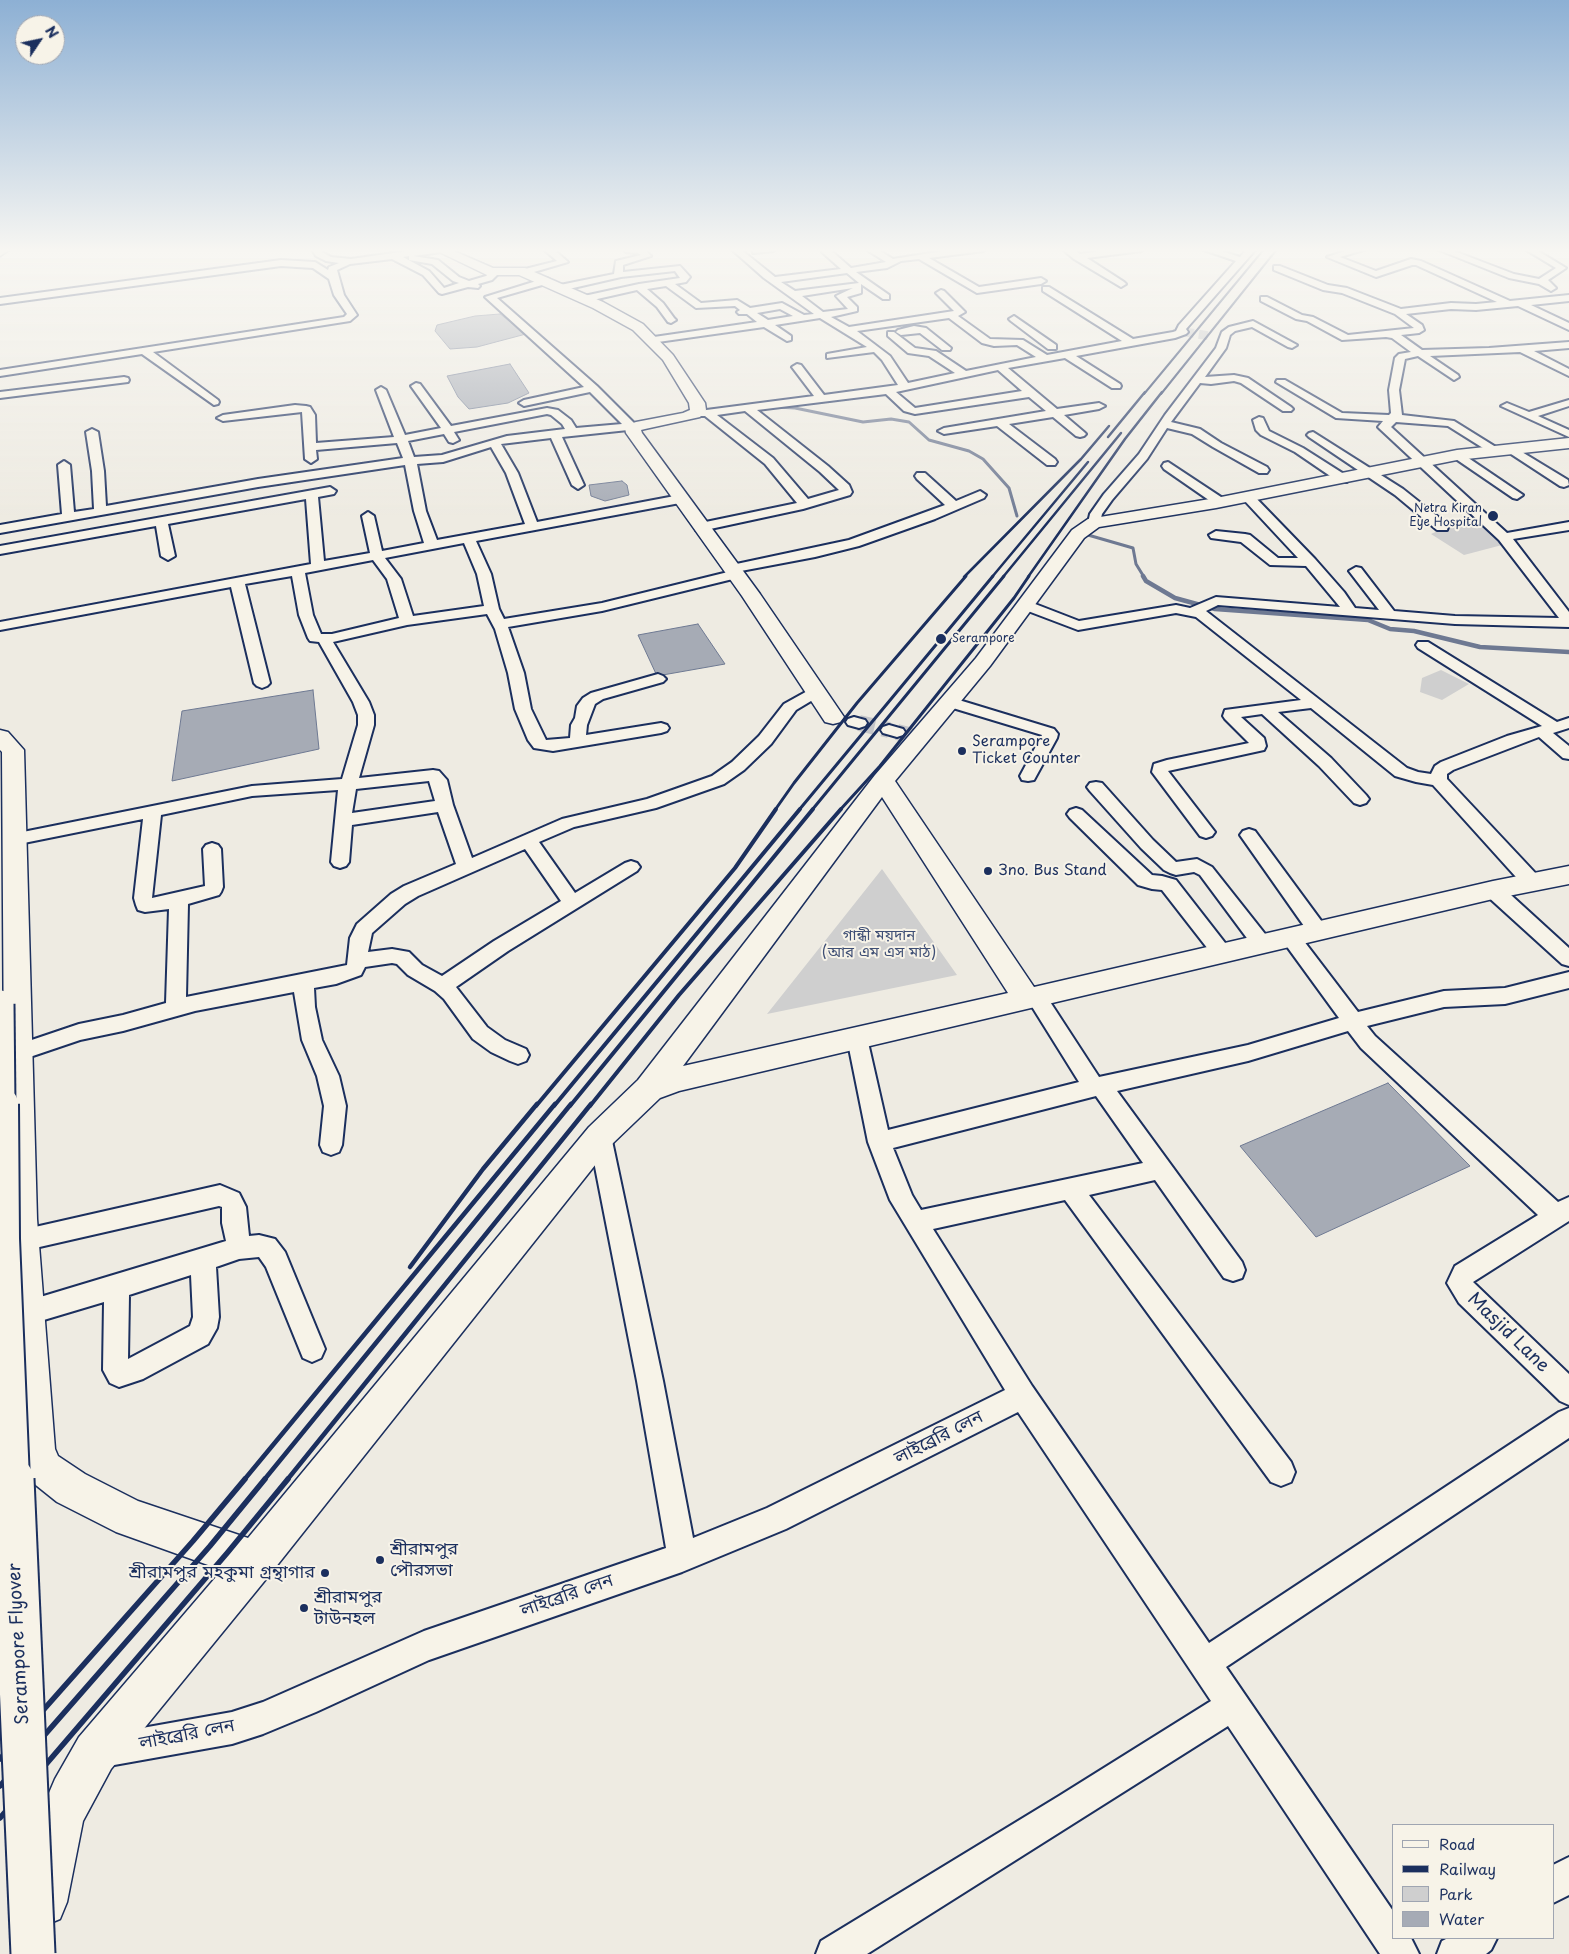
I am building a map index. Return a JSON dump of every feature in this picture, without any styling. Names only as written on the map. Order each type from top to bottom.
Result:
[{"type":"street","points":[[0,373],[214,339]]},
{"type":"street","points":[[538,339],[593,388],[632,427],[634,433],[734,572],[834,717]]},
{"type":"street","points":[[651,340],[657,339]]},
{"type":"street","points":[[862,339],[886,358],[905,387]]},
{"type":"street","points":[[897,339],[912,351],[932,352],[965,375]]},
{"type":"street","points":[[935,339],[946,348]]},
{"type":"street","points":[[984,339],[994,343],[1019,342],[1046,358]]},
{"type":"street","points":[[1043,339],[1116,386]]},
{"type":"street","points":[[1126,339],[1132,343]]},
{"type":"street","points":[[0,529],[68,515],[311,475],[410,461],[439,459],[516,437],[632,427],[747,407],[822,400],[888,390],[1150,339]]},
{"type":"street","points":[[1094,523],[1096,514],[1143,456],[1164,424],[1221,348],[1224,343],[1223,339]]},
{"type":"street","points":[[1281,339],[1292,345]]},
{"type":"street","points":[[1398,339],[1454,377]]},
{"type":"street","points":[[651,340],[668,358],[697,403],[701,414],[769,461],[805,504]]},
{"type":"street","points":[[1569,345],[1523,349],[1419,353],[1400,358],[1394,395],[1396,414],[1384,428],[1424,462],[1504,537],[1569,622]]},
{"type":"street","points":[[832,356],[876,349]]},
{"type":"street","points":[[1523,349],[1567,378]]},
{"type":"street","points":[[142,350],[214,402]]},
{"type":"street","points":[[797,367],[822,400]]},
{"type":"street","points":[[1000,367],[1080,434]]},
{"type":"street","points":[[1198,379],[1211,381],[1240,379],[1287,409]]},
{"type":"street","points":[[0,395],[124,380]]},
{"type":"street","points":[[1281,382],[1340,416],[1446,422],[1564,483]]},
{"type":"street","points":[[416,386],[447,430],[459,454]]},
{"type":"street","points":[[518,404],[593,388]]},
{"type":"street","points":[[381,390],[410,461],[420,511],[432,546]]},
{"type":"street","points":[[888,390],[908,409],[915,411],[1032,393]]},
{"type":"street","points":[[1266,395],[1297,391]]},
{"type":"street","points":[[1529,415],[1569,403]]},
{"type":"street","points":[[944,431],[1099,406]]},
{"type":"street","points":[[1507,406],[1569,434]]},
{"type":"street","points":[[701,527],[805,504],[844,494],[847,490],[824,468],[747,407]]},
{"type":"street","points":[[223,418],[303,408],[308,411],[311,475]]},
{"type":"street","points":[[310,447],[378,443],[551,411],[569,423],[572,432]]},
{"type":"street","points":[[1259,420],[1265,433],[1299,450],[1343,479]]},
{"type":"street","points":[[1001,422],[1051,462]]},
{"type":"street","points":[[1164,424],[1196,431],[1263,470]]},
{"type":"street","points":[[92,432],[98,471],[100,510]]},
{"type":"street","points":[[555,433],[578,485]]},
{"type":"street","points":[[1312,435],[1399,492],[1442,527]]},
{"type":"street","points":[[494,442],[512,473],[534,527]]},
{"type":"street","points":[[33,1954],[60,1821],[71,1795],[95,1753],[257,1559],[600,1136],[649,1089],[883,780],[983,662],[1078,534],[1094,523],[1248,497],[1457,455],[1569,443]]},
{"type":"street","points":[[1457,455],[1518,495]]},
{"type":"street","points":[[64,465],[68,515]]},
{"type":"street","points":[[1168,466],[1220,502]]},
{"type":"street","points":[[921,476],[954,506]]},
{"type":"street","points":[[0,550],[330,491]]},
{"type":"street","points":[[312,494],[318,567]]},
{"type":"street","points":[[500,624],[602,606],[833,549],[891,531],[980,495]]},
{"type":"street","points":[[1248,497],[1310,562],[1339,595],[1351,613]]},
{"type":"street","points":[[0,626],[680,499]]},
{"type":"street","points":[[368,516],[377,556],[394,579],[407,621]]},
{"type":"street","points":[[161,520],[168,556]]},
{"type":"street","points":[[1504,537],[1569,526]]},
{"type":"street","points":[[1216,536],[1238,536],[1245,538],[1275,562],[1310,562]]},
{"type":"street","points":[[469,539],[484,574],[492,609],[500,624],[516,673],[523,709],[536,740],[545,746],[661,728]]},
{"type":"street","points":[[298,571],[304,607],[313,636],[318,639],[407,621],[492,609]]},
{"type":"street","points":[[1356,571],[1391,616]]},
{"type":"street","points":[[237,582],[262,683]]},
{"type":"street","points":[[1551,598],[1569,596]]},
{"type":"street","points":[[1192,612],[1216,601],[1455,620],[1569,622]]},
{"type":"street","points":[[1025,605],[1078,626],[1176,609],[1192,612],[1216,624],[1401,772],[1416,777],[1438,780],[1532,882]]},
{"type":"street","points":[[324,639],[361,702],[366,715],[366,725],[346,796],[340,862]]},
{"type":"street","points":[[1423,644],[1556,728],[1569,754]]},
{"type":"street","points":[[578,742],[579,725],[583,718],[585,706],[589,701],[597,696],[658,678]]},
{"type":"street","points":[[18,1053],[79,1032],[123,1023],[176,1008],[349,972],[356,968],[360,938],[370,922],[411,892],[528,840],[583,819],[650,804],[718,780],[738,766],[765,740],[790,707],[816,692]]},
{"type":"street","points":[[949,702],[1048,732],[1050,734],[1049,738],[1028,776]]},
{"type":"street","points":[[1206,832],[1160,772],[1160,768],[1258,746],[1258,742],[1230,714],[1264,708],[1315,703]]},
{"type":"street","points":[[1264,708],[1325,762],[1360,799]]},
{"type":"street","points":[[1438,780],[1441,770],[1447,766],[1513,740],[1556,728]]},
{"type":"street","points":[[0,737],[14,750],[22,1240],[36,1455],[41,1464],[71,1488],[130,1518],[235,1554],[257,1559]]},
{"type":"street","points":[[14,839],[153,810],[274,788],[349,784],[433,775],[439,780],[444,805],[466,867]]},
{"type":"street","points":[[883,780],[1031,998],[1160,1169],[1233,1270]]},
{"type":"street","points":[[1096,787],[1170,866],[1176,869],[1194,864],[1204,868],[1262,944]]},
{"type":"street","points":[[344,820],[444,805]]},
{"type":"street","points":[[153,810],[143,903],[148,906],[179,900],[212,890],[214,887],[212,849]]},
{"type":"street","points":[[1076,814],[1145,880],[1152,883],[1162,882],[1168,885],[1222,953]]},
{"type":"street","points":[[1249,834],[1318,931]]},
{"type":"street","points":[[528,840],[572,903]]},
{"type":"street","points":[[442,986],[501,946],[631,868]]},
{"type":"street","points":[[649,1089],[679,1079],[1493,890],[1569,875]]},
{"type":"street","points":[[1493,890],[1569,959]]},
{"type":"street","points":[[176,1008],[179,900]]},
{"type":"street","points":[[1290,938],[1354,1020],[1368,1042],[1562,1212]]},
{"type":"street","points":[[358,961],[398,956],[415,970],[442,986],[458,1002],[480,1033],[498,1046],[518,1055]]},
{"type":"street","points":[[878,1142],[1097,1086],[1248,1053],[1354,1020],[1444,999],[1505,996],[1569,980]]},
{"type":"street","points":[[303,982],[305,1007],[312,1040],[328,1076],[333,1093],[335,1106],[330,1145]]},
{"type":"street","name":"Serampore Flyover","points":[[0,1004],[2,1239],[33,1954]]},
{"type":"street","points":[[857,1038],[878,1142],[902,1200],[1023,1395],[1401,1954]]},
{"type":"street","points":[[600,1136],[650,1381],[682,1557]]},
{"type":"street","points":[[916,1222],[1160,1169]]},
{"type":"street","points":[[1070,1188],[1281,1472]]},
{"type":"street","points":[[22,1240],[220,1195],[231,1200],[234,1207],[234,1223],[239,1248]]},
{"type":"street","name":"Masjid Lane","points":[[1562,1212],[1464,1274],[1459,1283],[1462,1289],[1569,1392]]},
{"type":"street","points":[[27,1313],[117,1287],[239,1248],[259,1246],[266,1247],[276,1260],[312,1349]]},
{"type":"street","points":[[117,1287],[115,1361],[116,1370],[119,1374],[134,1370],[168,1352],[198,1335],[204,1328],[206,1317],[203,1260]]},
{"type":"street","name":"লাইব্রেরি লেন","points":[[95,1753],[232,1728],[262,1718],[305,1701],[424,1646],[682,1557],[776,1519],[1023,1395]]},
{"type":"street","points":[[1205,1663],[1569,1422]]},
{"type":"street","points":[[834,1954],[1071,1808],[1233,1705]]},
{"type":"street","points":[[1554,1885],[1569,1874]]},
{"type":"street","points":[[1456,1954],[1478,1939]]},
{"type":"green space","points":[[1489,522],[1502,545],[1464,555],[1431,534],[1447,527]]},
{"type":"green space","points":[[1441,670],[1469,684],[1442,700],[1420,692],[1422,678]]},
{"type":"green space","name":"গান্ধী ময়দান (আর এম এস মাঠ)","points":[[882,869],[957,975],[767,1014]]},
{"type":"water","points":[[442,339],[506,339],[477,347],[450,349]]},
{"type":"water","points":[[510,364],[529,393],[508,403],[469,409],[458,397],[447,376]]},
{"type":"water","points":[[622,481],[627,485],[629,495],[605,501],[591,496],[589,485]]},
{"type":"water","points":[[698,624],[725,664],[657,676],[638,635]]},
{"type":"water","points":[[313,690],[319,749],[172,781],[182,711]]},
{"type":"water","points":[[1388,1083],[1470,1166],[1316,1237],[1240,1146]]},
{"type":"waterway","points":[[776,407],[795,408],[863,422],[891,419],[909,422],[929,440],[969,451],[983,459],[1009,488],[1017,516]]},
{"type":"waterway","points":[[1088,535],[1133,548],[1136,564],[1144,577]]},
{"type":"waterway","points":[[1143,576],[1146,581],[1175,598],[1215,609],[1368,620],[1390,629],[1414,631],[1480,647],[1569,652]]},
{"type":"tunnel","points":[[859,723],[889,730]]},
{"type":"tunnel","points":[[897,732],[916,737]]},
{"type":"railway","points":[[1144,394],[1189,339]]},
{"type":"railway","points":[[1161,394],[1205,339]]},
{"type":"railway","points":[[1108,437],[1145,392]]},
{"type":"railway","points":[[1028,577],[1125,439],[1162,392]]},
{"type":"railway","points":[[964,577],[1081,459],[1109,426]]},
{"type":"railway","points":[[1003,577],[1121,433]]},
{"type":"railway","points":[[992,577],[1088,462]]},
{"type":"railway","points":[[775,810],[857,703],[966,576]]},
{"type":"railway","points":[[799,810],[993,576]]},
{"type":"railway","points":[[812,810],[1004,576]]},
{"type":"railway","points":[[840,810],[880,766],[1014,598],[1029,576]]},
{"type":"railway","points":[[536,1106],[735,868],[776,809]]},
{"type":"railway","points":[[554,1106],[800,809]]},
{"type":"railway","points":[[570,1106],[813,809]]},
{"type":"railway","points":[[590,1106],[679,995],[841,809]]},
{"type":"railway","points":[[410,1267],[483,1169],[537,1104]]},
{"type":"railway","points":[[244,1480],[555,1104]]},
{"type":"railway","points":[[264,1480],[571,1104]]},
{"type":"railway","points":[[287,1480],[591,1104]]},
{"type":"railway","points":[[0,1759],[193,1541],[245,1479]]},
{"type":"railway","points":[[0,1786],[210,1546],[265,1479]]},
{"type":"railway","points":[[0,1818],[228,1552],[288,1479]]},
{"type":"place","name":"Netra Kiran Eye Hospital","points":[[1493,516]]},
{"type":"place","name":"Serampore","points":[[941,639]]},
{"type":"place","name":"Serampore Ticket Counter","points":[[962,751]]},
{"type":"place","name":"3no. Bus Stand","points":[[988,871]]},
{"type":"place","name":"শ্রীরামপুর পৌরসভা","points":[[380,1560]]},
{"type":"place","name":"শ্রীরামপুর মহকুমা গ্ৰন্থাগার","points":[[325,1573]]},
{"type":"place","name":"শ্রীরামপুর টাউনহল","points":[[304,1608]]}]
